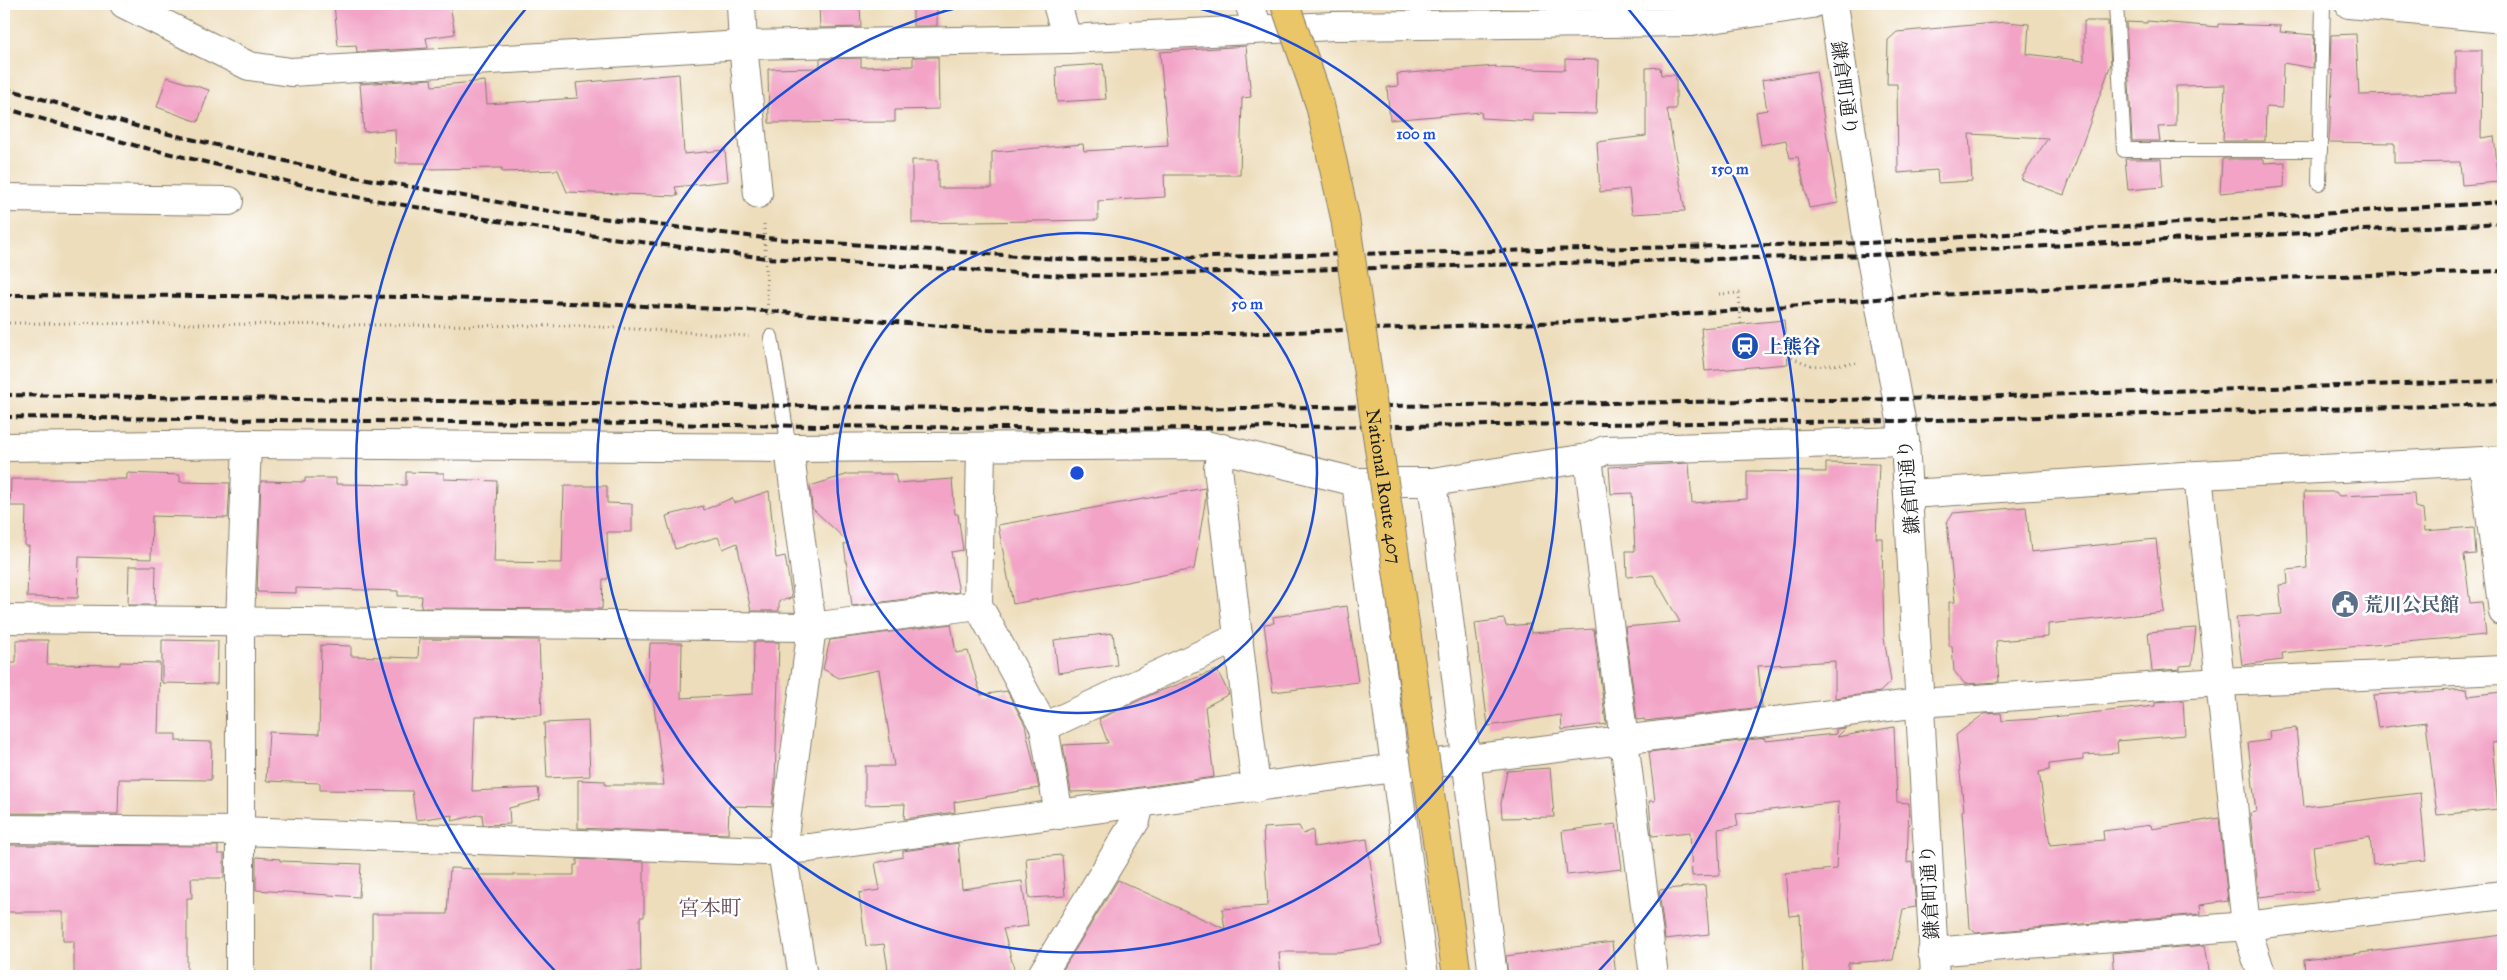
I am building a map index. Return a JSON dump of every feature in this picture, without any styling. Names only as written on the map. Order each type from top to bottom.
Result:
[{"type":"highway","name":"National Route 407","points":[[1285,4],[1320,105],[1345,218],[1457,976]]},
{"type":"street","points":[[124,4],[160,12],[249,66],[291,72],[743,45],[1067,39],[1259,29],[1329,15],[1690,13],[1812,4]]},
{"type":"street","points":[[741,4],[743,45],[758,194]]},
{"type":"street","points":[[1057,4],[1067,39]]},
{"type":"street","points":[[1249,4],[1259,29]]},
{"type":"street","name":"鎌倉町通り","points":[[1833,4],[1868,243],[1905,441],[1910,494],[1933,964]]},
{"type":"street","points":[[2349,4],[2503,18]]},
{"type":"street","points":[[4,198],[229,200]]},
{"type":"street","points":[[4,447],[247,444],[789,448],[1206,445],[1356,482],[1432,482],[1588,458],[1605,450],[1905,441]]},
{"type":"street","points":[[240,976],[240,622],[247,444]]},
{"type":"street","points":[[981,447],[978,605],[1044,727],[1059,815]]},
{"type":"street","points":[[789,448],[812,627],[783,849],[804,976]]},
{"type":"street","points":[[1222,448],[1218,468],[1256,788]]},
{"type":"street","points":[[1588,458],[1654,976]]},
{"type":"street","points":[[1910,494],[2198,475],[2493,461],[2503,612]]},
{"type":"street","points":[[2198,475],[2246,926],[2262,976]]},
{"type":"street","points":[[1356,482],[1424,976]]},
{"type":"street","points":[[1432,482],[1493,976]]},
{"type":"street","points":[[4,619],[812,627],[978,605]]},
{"type":"street","points":[[1044,727],[1239,637]]},
{"type":"street","points":[[4,829],[241,831],[765,851],[809,848],[1395,768],[1920,703],[2219,682],[2503,670]]},
{"type":"street","points":[[1041,976],[1136,820],[1140,804]]},
{"type":"street","points":[[1933,964],[2503,895]]},
{"type":"lane","points":[[2116,4],[2124,150],[2320,150]]},
{"type":"lane","points":[[2319,183],[2323,4]]},
{"type":"lane","points":[[771,337],[789,448]]},
{"type":"path","points":[[4,324],[585,326],[771,337],[763,212],[758,194]]},
{"type":"path","points":[[1719,294],[1739,293],[1741,324]]},
{"type":"path","points":[[1787,356],[1813,366],[1863,363]]},
{"type":"building","points":[[334,4],[450,4],[455,34],[426,38],[428,48],[357,52],[356,45],[338,46]]},
{"type":"building","points":[[819,4],[860,4],[861,27],[820,28]]},
{"type":"building","points":[[913,4],[937,4],[937,26],[913,26]]},
{"type":"building","points":[[2084,21],[2108,21],[2111,64],[2064,195],[2021,179],[2048,138],[1969,134],[1972,181],[1938,183],[1937,170],[1898,173],[1897,84],[1887,84],[1888,40],[1897,32],[2005,22],[2029,24],[2027,54],[2084,61]]},
{"type":"building","points":[[2147,21],[2218,27],[2218,24],[2281,26],[2280,32],[2314,35],[2313,68],[2283,63],[2282,108],[2266,107],[2265,141],[2223,141],[2225,85],[2176,86],[2176,126],[2158,127],[2160,141],[2132,141],[2126,22],[2147,23]]},
{"type":"building","points":[[2356,34],[2359,95],[2456,93],[2456,50],[2482,50],[2481,138],[2494,136],[2499,182],[2462,185],[2460,162],[2394,163],[2394,143],[2329,142],[2333,71],[2330,70],[2331,35]]},
{"type":"building","points":[[1246,46],[1251,97],[1242,98],[1240,175],[1164,175],[1165,197],[1098,201],[1098,220],[912,223],[912,160],[938,160],[938,188],[992,188],[992,152],[1083,144],[1084,151],[1168,146],[1160,52]]},
{"type":"building","points":[[913,57],[938,57],[939,109],[895,110],[895,122],[769,123],[768,69],[820,68],[820,59],[861,58],[861,67],[913,66]]},
{"type":"building","points":[[1565,59],[1598,60],[1596,114],[1533,113],[1533,121],[1482,118],[1481,112],[1390,120],[1387,87],[1398,86],[1397,74],[1496,66],[1496,68],[1565,70]]},
{"type":"building","points":[[1103,64],[1106,99],[1057,102],[1056,67]]},
{"type":"building","points":[[1660,67],[1661,75],[1676,75],[1676,109],[1667,109],[1685,211],[1632,214],[1629,189],[1600,192],[1597,142],[1646,136],[1646,68]]},
{"type":"building","points":[[1816,71],[1838,203],[1809,208],[1798,157],[1790,158],[1786,140],[1761,145],[1756,112],[1767,110],[1762,80]]},
{"type":"building","points":[[679,74],[684,154],[725,150],[728,181],[675,187],[678,196],[567,192],[558,170],[502,172],[502,168],[426,169],[426,163],[396,163],[395,129],[364,132],[360,84],[431,79],[432,86],[485,81],[487,104],[578,98],[576,83]]},
{"type":"building","points":[[167,77],[209,90],[198,122],[157,107]]},
{"type":"building","points":[[2125,159],[2161,159],[2163,187],[2128,190]]},
{"type":"building","points":[[2222,159],[2264,159],[2264,163],[2285,162],[2284,187],[2220,193]]},
{"type":"building","points":[[1784,320],[1788,364],[1705,371],[1701,328]]},
{"type":"building","points":[[1689,463],[1692,503],[1747,499],[1747,471],[1826,472],[1826,463],[1879,464],[1876,538],[1882,538],[1884,638],[1891,681],[1880,692],[1835,698],[1835,661],[1758,666],[1762,707],[1645,721],[1644,719],[1637,720],[1625,627],[1680,622],[1653,575],[1627,577],[1626,551],[1635,551],[1632,493],[1611,494],[1609,467]]},
{"type":"building","points":[[406,472],[444,473],[444,479],[497,481],[494,562],[562,563],[564,486],[607,486],[607,503],[632,504],[632,532],[607,532],[608,579],[603,579],[602,609],[421,608],[422,596],[398,596],[398,591],[296,588],[296,593],[257,592],[261,481],[305,482],[305,478],[336,478],[336,484],[406,485]]},
{"type":"building","points":[[127,473],[180,475],[180,482],[230,483],[228,518],[152,516],[151,559],[79,557],[78,598],[27,597],[29,546],[25,546],[26,506],[10,506],[11,479],[127,479]]},
{"type":"building","points":[[849,474],[895,474],[897,483],[952,479],[955,514],[958,514],[963,550],[951,552],[959,592],[852,606],[844,544],[849,543],[812,508],[810,486]]},
{"type":"building","points":[[1205,488],[1206,497],[1194,569],[1013,604],[998,525]]},
{"type":"building","points":[[769,491],[776,558],[785,556],[792,598],[779,601],[779,611],[751,611],[737,543],[723,549],[718,537],[675,549],[666,516],[703,506],[704,510],[732,498],[734,503]]},
{"type":"building","points":[[2304,492],[2336,492],[2339,496],[2414,493],[2415,507],[2423,509],[2425,531],[2474,527],[2476,554],[2464,555],[2470,603],[2482,602],[2486,635],[2282,653],[2283,660],[2242,665],[2236,617],[2282,614],[2279,585],[2288,584],[2287,570],[2307,568]]},
{"type":"building","points":[[2026,507],[2031,552],[2156,539],[2164,612],[2048,624],[2048,637],[1996,641],[1999,682],[1965,684],[1954,671],[1952,646],[1949,646],[1949,602],[1955,602],[1947,522],[1953,513]]},
{"type":"building","points":[[129,566],[156,566],[155,605],[128,605]]},
{"type":"building","points":[[1347,606],[1358,682],[1273,692],[1264,624],[1274,623],[1273,617]]},
{"type":"building","points":[[1504,619],[1506,626],[1530,624],[1531,633],[1594,629],[1606,724],[1562,730],[1561,715],[1488,726],[1475,623]]},
{"type":"building","points":[[951,624],[956,653],[968,651],[981,695],[1007,691],[1025,725],[1039,788],[954,802],[955,812],[904,819],[905,804],[865,805],[865,766],[894,766],[879,670],[839,678],[823,669],[830,640]]},
{"type":"building","points":[[2196,628],[2192,665],[2180,666],[2180,669],[2152,671],[2148,632]]},
{"type":"building","points":[[1113,633],[1117,665],[1058,673],[1054,640]]},
{"type":"building","points":[[419,639],[539,640],[542,715],[475,716],[472,791],[538,788],[540,800],[509,808],[510,824],[483,825],[482,814],[452,821],[453,815],[416,820],[412,791],[320,790],[320,783],[266,781],[269,732],[319,734],[321,645],[351,646],[351,656],[418,658]]},
{"type":"building","points":[[16,640],[48,640],[47,664],[120,665],[120,662],[160,663],[158,734],[176,734],[176,741],[212,742],[211,780],[119,779],[118,814],[4,813],[4,663],[16,663]]},
{"type":"building","points":[[162,640],[218,641],[217,684],[162,683]]},
{"type":"building","points":[[754,642],[779,642],[775,783],[772,807],[729,806],[728,834],[578,828],[578,780],[605,781],[605,785],[664,785],[652,690],[648,690],[650,643],[682,643],[681,698],[753,694]]},
{"type":"building","points":[[1217,670],[1229,694],[1205,707],[1214,777],[1112,791],[1071,792],[1063,745],[1108,743],[1099,719],[1155,693]]},
{"type":"building","points":[[2467,689],[2468,696],[2501,692],[2503,742],[2492,743],[2498,809],[2437,815],[2426,722],[2378,728],[2373,695]]},
{"type":"building","points":[[2183,700],[2185,735],[2117,741],[2118,753],[2083,755],[2083,760],[2049,764],[2049,770],[2039,772],[2050,845],[2104,840],[2103,831],[2151,825],[2152,829],[2219,818],[2228,901],[2200,905],[2201,914],[1976,933],[1970,928],[1962,811],[1964,810],[1956,735],[1984,714],[2001,713],[2002,721],[2034,719],[2155,706],[2155,702]]},
{"type":"building","points":[[588,721],[590,776],[547,778],[544,723]]},
{"type":"building","points":[[1894,727],[1897,802],[1909,803],[1907,863],[1912,862],[1916,907],[1903,909],[1893,960],[1848,963],[1848,976],[1803,976],[1800,915],[1789,916],[1785,873],[1836,869],[1839,802],[1736,814],[1738,826],[1718,829],[1720,875],[1692,876],[1690,832],[1652,836],[1649,801],[1655,801],[1649,752],[1765,738],[1765,741],[1836,734],[1836,729],[1846,728],[1837,737]]},
{"type":"building","points":[[2296,728],[2304,807],[2420,793],[2426,860],[2373,865],[2370,837],[2313,846],[2318,890],[2259,897],[2250,813],[2256,812],[2248,743],[2270,740],[2269,731]]},
{"type":"building","points":[[1550,768],[1554,817],[1502,818],[1501,803],[1507,771]]},
{"type":"building","points":[[1616,824],[1622,869],[1567,875],[1562,831]]},
{"type":"building","points":[[1299,826],[1303,834],[1313,830],[1314,847],[1367,839],[1382,945],[1338,952],[1279,952],[1281,976],[1059,976],[1118,880],[1225,929],[1222,909],[1268,906],[1263,828]]},
{"type":"building","points":[[958,843],[962,889],[1022,881],[1028,926],[1003,929],[1016,976],[889,976],[884,944],[866,946],[859,893],[880,890],[875,863],[903,857],[903,851]]},
{"type":"building","points":[[4,845],[218,846],[218,854],[224,854],[224,878],[191,878],[192,898],[187,898],[187,976],[74,976],[74,941],[63,941],[63,912],[4,912]]},
{"type":"building","points":[[1062,855],[1065,896],[1029,898],[1026,858]]},
{"type":"building","points":[[256,857],[280,859],[280,861],[361,864],[359,897],[256,890]]},
{"type":"building","points":[[577,859],[644,862],[644,917],[640,917],[641,972],[553,973],[553,976],[372,976],[372,914],[447,914],[450,868],[478,869],[478,875],[574,875],[574,865],[577,865]]},
{"type":"building","points":[[1705,885],[1709,934],[1665,939],[1659,890]]},
{"type":"building","points":[[2503,935],[2503,976],[2305,976],[2304,960]]},
{"type":"building","points":[[1612,942],[1616,976],[1508,976],[1506,956]]},
{"type":"building","points":[[2205,945],[2210,976],[2162,976],[2162,972],[2114,976],[2112,953]]},
{"type":"railway","points":[[4,88],[143,128],[350,176],[560,213],[764,238],[1073,260],[1868,243],[2503,202]]},
{"type":"railway","points":[[4,108],[137,146],[345,195],[557,231],[766,258],[1067,276],[1870,255],[2503,223]]},
{"type":"railway","points":[[4,295],[422,297],[768,311],[988,330],[1111,334],[1234,334],[1598,321],[1902,297],[2209,280],[2503,271]]},
{"type":"railway","points":[[4,395],[1097,410],[1904,399],[2503,381]]},
{"type":"railway","points":[[4,417],[1093,429],[1900,421],[2503,404]]},
{"type":"place","name":"上熊谷","points":[[1745,346]]},
{"type":"place","name":"荒川公民館","points":[[2345,604]]},
{"type":"district","name":"宮本町","points":[[710,908]]}]
